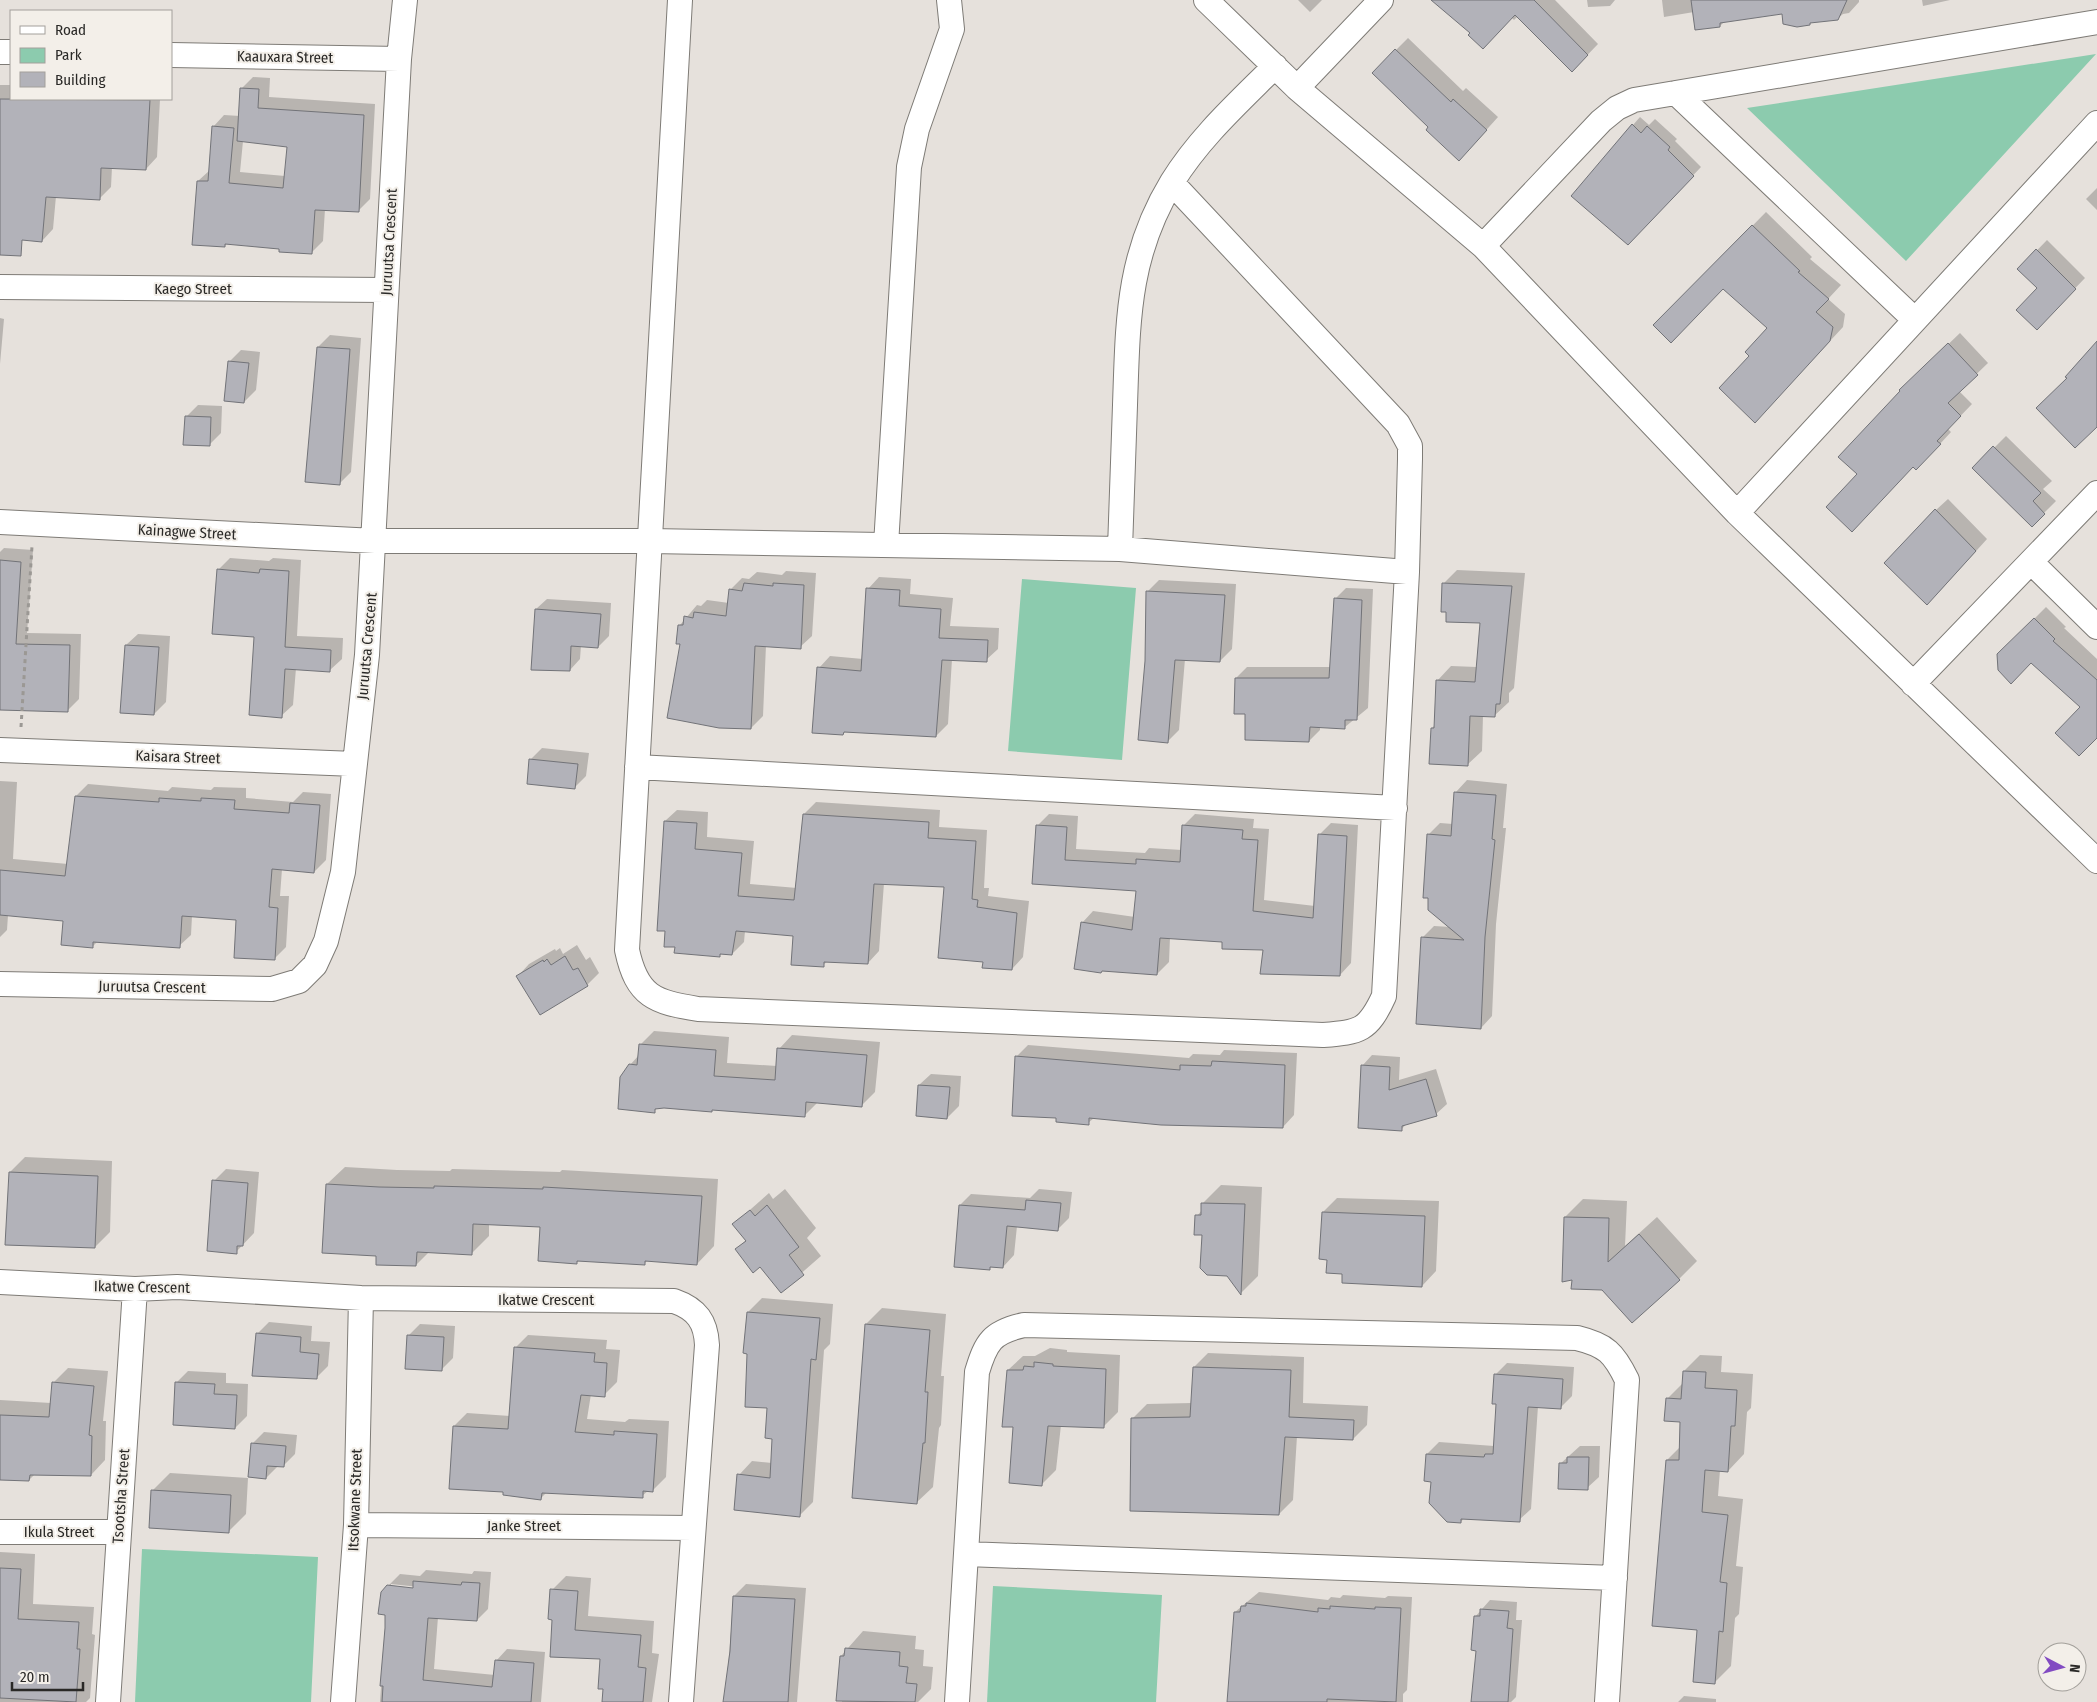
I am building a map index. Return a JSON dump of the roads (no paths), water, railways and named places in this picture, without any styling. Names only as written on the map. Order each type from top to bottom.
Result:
[{"type":"street","name":"Juruutsa Crescent","points":[[0,984],[272,989],[299,981],[315,966],[326,941],[343,872],[367,655],[375,541],[399,59],[405,0]]},
{"type":"street","points":[[680,0],[627,950],[630,966],[636,978],[649,994],[663,1003],[698,1009],[1323,1035],[1362,1029],[1375,1016],[1384,996],[1396,808],[1407,572],[1410,446],[1398,424],[1172,183]]},
{"type":"street","points":[[886,545],[909,167],[917,129],[952,29],[950,0]]},
{"type":"street","points":[[1206,0],[1297,88],[1483,246],[1737,513],[2097,861]]},
{"type":"street","points":[[1297,88],[1381,0]]},
{"type":"street","points":[[1483,246],[1601,121],[1616,108],[1634,100],[2097,22]]},
{"type":"street","name":"Kaauxara Street","points":[[172,55],[399,59]]},
{"type":"street","points":[[1120,549],[1128,311],[1135,271],[1144,241],[1172,183],[1206,135],[1275,66]]},
{"type":"street","points":[[1676,93],[1915,320]]},
{"type":"street","points":[[1737,513],[2097,123]]},
{"type":"street","name":"Kaego Street","points":[[0,287],[386,290]]},
{"type":"street","points":[[1913,684],[2097,493]]},
{"type":"street","name":"Kainagwe Street","points":[[0,522],[375,541],[650,541],[1120,549],[1407,572]]},
{"type":"street","points":[[2031,562],[2097,627]]},
{"type":"street","name":"Kaisara Street","points":[[10,750],[355,764]]},
{"type":"street","points":[[637,767],[1396,808]]},
{"type":"street","name":"Ikatwe Crescent","points":[[0,1282],[135,1289],[177,1287],[361,1298],[674,1301],[688,1306],[699,1316],[706,1330],[707,1345],[681,1702]]},
{"type":"street","name":"Tsootsha Street","points":[[108,1702],[135,1289]]},
{"type":"street","name":"Itsokwane Street","points":[[343,1702],[356,1525],[361,1298]]},
{"type":"street","points":[[957,1702],[977,1372],[982,1354],[991,1338],[1005,1329],[1024,1325],[1577,1338],[1599,1343],[1618,1360],[1627,1380],[1607,1702]]},
{"type":"street","name":"Janke Street","points":[[356,1525],[693,1528]]},
{"type":"street","name":"Ikula Street","points":[[0,1532],[118,1532]]},
{"type":"street","points":[[966,1554],[1615,1578]]}]
